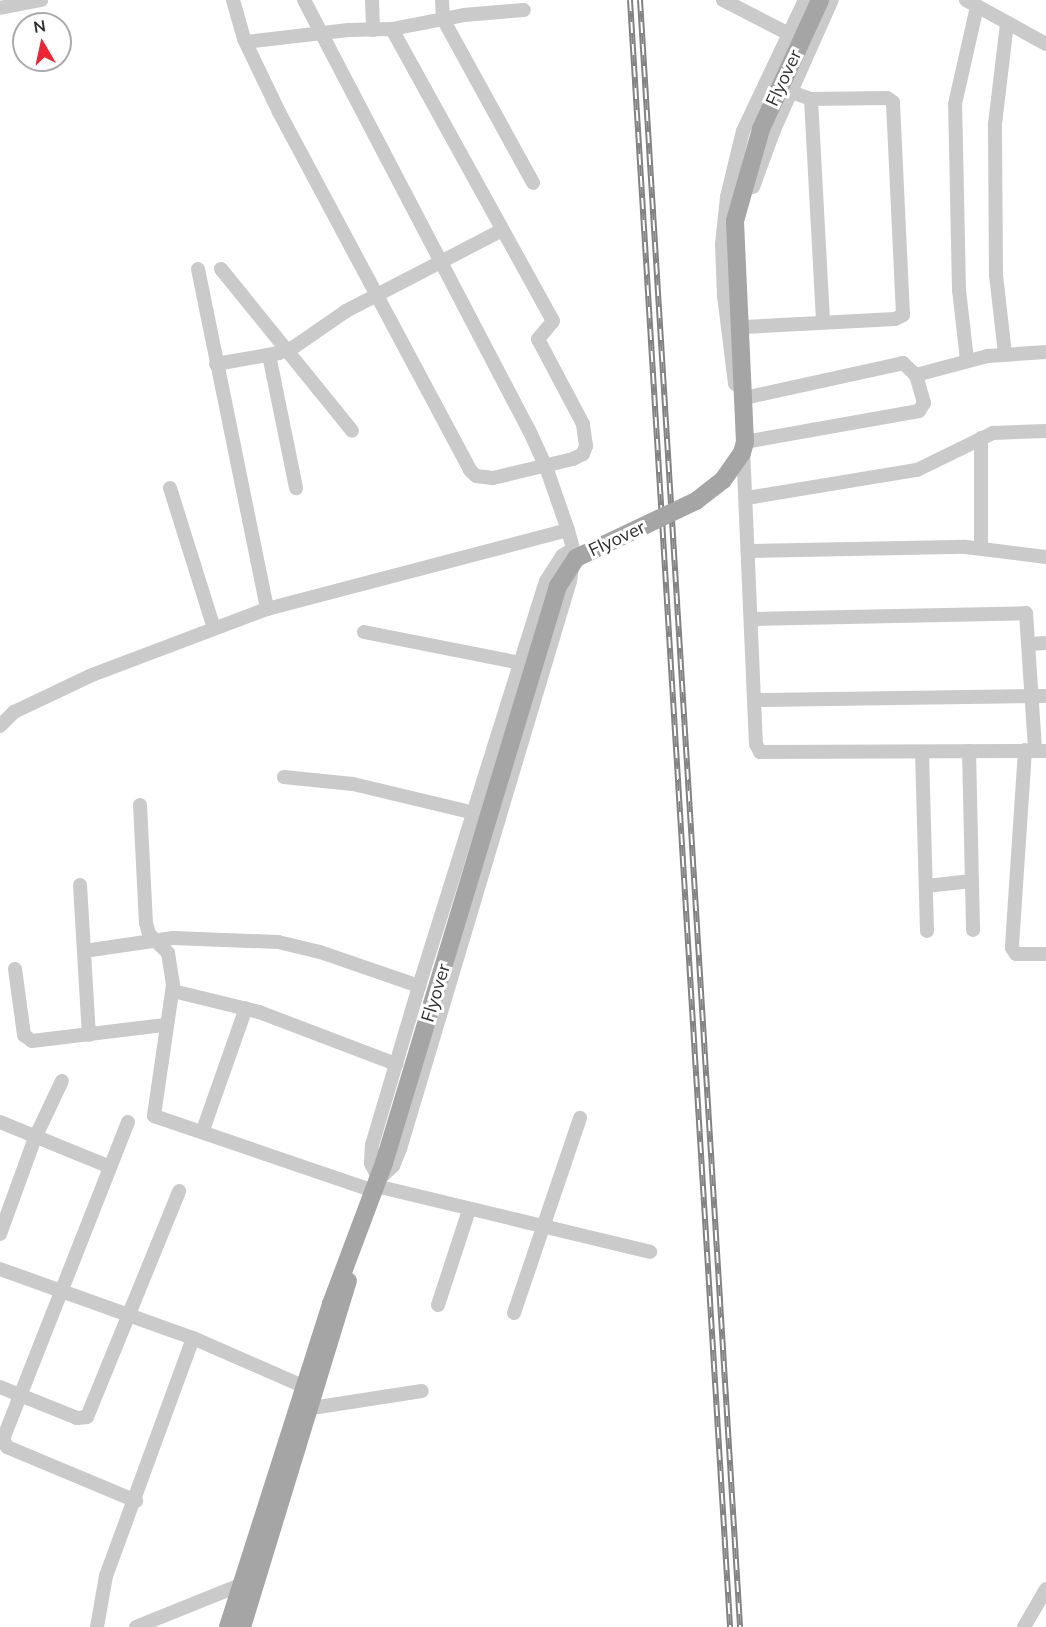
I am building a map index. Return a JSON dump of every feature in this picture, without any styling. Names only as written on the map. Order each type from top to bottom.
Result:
[{"type":"main road","name":"Flyover","points":[[354,1246],[378,1179],[558,586],[576,558],[696,501],[723,480],[742,453],[746,442],[735,221],[761,129],[820,0]]},
{"type":"main road","points":[[242,1627],[248,1582],[303,1386],[354,1246]]},
{"type":"main road","points":[[228,1627],[248,1582],[312,1408],[343,1308],[354,1246]]},
{"type":"street","points":[[0,8],[41,0]]},
{"type":"street","points":[[233,0],[246,42],[470,470],[476,476],[493,478],[546,467],[584,454],[586,433],[538,342],[539,335],[553,321],[392,29]]},
{"type":"street","points":[[304,0],[319,34],[441,261],[546,467],[573,549],[570,581],[400,1149],[393,1166],[378,1179]]},
{"type":"street","points":[[372,0],[373,30]]},
{"type":"street","points":[[442,0],[443,19],[533,183]]},
{"type":"street","points":[[723,0],[787,33]]},
{"type":"street","points":[[805,0],[787,33],[743,131],[724,213],[724,297],[746,469],[756,744],[765,754],[1035,751]]},
{"type":"street","points":[[746,469],[751,441],[740,251],[743,217],[774,130],[832,0]]},
{"type":"street","points":[[967,360],[959,290],[955,104],[972,3],[1046,44]]},
{"type":"street","points":[[246,42],[392,29],[443,19],[524,10]]},
{"type":"street","points":[[1005,354],[996,275],[995,136],[1007,24]]},
{"type":"street","points":[[744,327],[902,316],[893,102],[887,98],[812,99],[791,92]]},
{"type":"street","points":[[812,99],[823,322]]},
{"type":"street","points":[[216,364],[287,350],[377,294],[502,230]]},
{"type":"street","points":[[198,270],[267,609]]},
{"type":"street","points":[[221,270],[352,431]]},
{"type":"street","points":[[916,375],[967,360],[1005,354],[1046,352]]},
{"type":"street","points":[[269,355],[297,488]]},
{"type":"street","points":[[749,397],[903,363],[916,375],[924,403],[921,410],[751,441]]},
{"type":"street","points":[[747,498],[926,468],[981,438],[1013,430],[1046,430]]},
{"type":"street","points":[[981,438],[981,548]]},
{"type":"street","points":[[170,488],[214,628]]},
{"type":"street","points":[[0,726],[14,712],[92,675],[267,609],[568,530]]},
{"type":"street","points":[[748,551],[981,548],[1046,557]]},
{"type":"street","points":[[378,1179],[370,1155],[419,986],[546,581],[562,556],[573,549]]},
{"type":"street","points":[[751,619],[1024,613],[1028,616],[1030,644],[1039,696],[1035,751],[1012,948],[1016,954],[1046,954]]},
{"type":"street","points":[[364,632],[520,663]]},
{"type":"street","points":[[1030,644],[1046,644]]},
{"type":"street","points":[[755,700],[1039,696]]},
{"type":"street","points":[[969,751],[973,930]]},
{"type":"street","points":[[922,752],[927,931]]},
{"type":"street","points":[[284,777],[352,784],[475,813]]},
{"type":"street","points":[[140,805],[146,923],[155,940],[168,953],[173,991],[165,1025],[152,1112],[158,1118],[378,1179],[470,1210],[650,1252]]},
{"type":"street","points":[[926,886],[972,881]]},
{"type":"street","points":[[80,885],[89,1035]]},
{"type":"street","points":[[84,951],[155,940],[200,938],[291,944],[419,986]]},
{"type":"street","points":[[15,969],[26,1037],[36,1041],[165,1025]]},
{"type":"street","points":[[173,991],[246,1008],[396,1064]]},
{"type":"street","points":[[202,1130],[246,1008]]},
{"type":"street","points":[[0,1234],[35,1138],[62,1081]]},
{"type":"street","points":[[514,1313],[579,1118]]},
{"type":"street","points":[[0,1122],[110,1167]]},
{"type":"street","points":[[128,1122],[63,1294],[3,1436],[7,1447],[136,1501]]},
{"type":"street","points":[[0,1387],[21,1393],[77,1418],[87,1417],[179,1191]]},
{"type":"street","points":[[438,1305],[470,1210]]},
{"type":"street","points":[[0,1269],[63,1294],[193,1338],[303,1386]]},
{"type":"street","points":[[97,1627],[106,1576],[136,1501],[193,1338]]},
{"type":"street","points":[[312,1408],[422,1391]]},
{"type":"street","points":[[136,1627],[150,1624],[248,1582]]},
{"type":"street","points":[[1024,1627],[1046,1589]]},
{"type":"railway","points":[[630,0],[730,1627]]},
{"type":"railway","points":[[640,0],[740,1627]]}]
